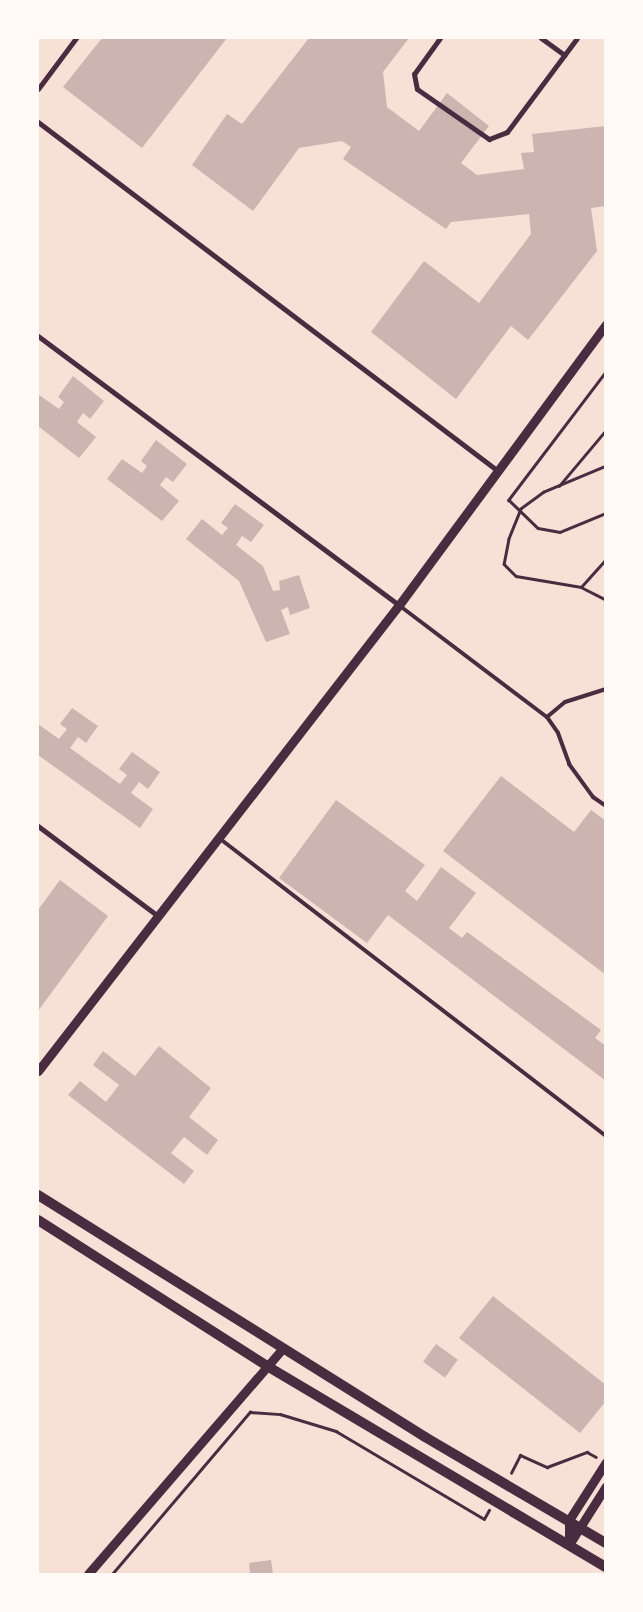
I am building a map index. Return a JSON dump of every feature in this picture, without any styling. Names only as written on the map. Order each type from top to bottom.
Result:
[{"type":"main road","points":[[38,1195],[425,1437],[506,1482],[606,1543]]},
{"type":"main road","points":[[38,1220],[267,1366],[569,1543],[606,1567]]},
{"type":"street","points":[[38,89],[76,38]]},
{"type":"street","points":[[440,38],[414,74],[417,89],[489,139],[507,132],[577,38]]},
{"type":"street","points":[[541,38],[564,55]]},
{"type":"street","points":[[38,122],[498,471]]},
{"type":"street","points":[[38,1071],[399,605],[606,324]]},
{"type":"street","points":[[38,336],[399,605]]},
{"type":"street","points":[[38,826],[158,916]]},
{"type":"street","points":[[88,1574],[282,1349]]},
{"type":"street","points":[[569,1543],[569,1520],[605,1463]]},
{"type":"street","points":[[569,1543],[606,1486]]},
{"type":"lane","points":[[399,605],[547,717],[558,733],[569,764],[593,797],[606,806]]},
{"type":"lane","points":[[547,717],[565,702],[606,689]]},
{"type":"lane","points":[[219,837],[606,1136]]},
{"type":"path","points":[[606,372],[509,500],[521,509],[538,528],[560,532],[606,513]]},
{"type":"path","points":[[558,488],[606,430]]},
{"type":"path","points":[[606,466],[558,488],[544,492],[521,509],[509,539],[504,564],[516,576],[581,587],[606,600]]},
{"type":"path","points":[[581,587],[606,559]]},
{"type":"path","points":[[112,1574],[250,1412],[280,1414],[336,1431],[484,1519],[495,1500]]},
{"type":"path","points":[[506,1482],[520,1455],[547,1467],[587,1452],[605,1463]]},
{"type":"building","points":[[102,38],[227,38],[142,148],[63,87]]},
{"type":"building","points":[[309,38],[409,38],[383,72],[387,107],[419,131],[447,93],[489,126],[461,163],[477,175],[524,169],[521,153],[534,152],[532,134],[606,126],[606,206],[591,208],[597,251],[528,340],[511,326],[456,399],[371,332],[424,261],[479,303],[531,234],[529,214],[451,222],[446,229],[343,159],[351,147],[342,141],[299,148],[253,211],[192,165],[227,114],[242,124]]},
{"type":"building","points":[[73,376],[104,401],[90,419],[83,413],[77,422],[96,437],[79,458],[38,426],[39,395],[59,409],[64,402],[58,397]]},
{"type":"building","points":[[156,440],[187,464],[173,482],[166,477],[160,485],[179,501],[162,521],[107,479],[122,459],[142,473],[147,466],[141,461]]},
{"type":"building","points":[[235,504],[264,525],[251,542],[242,536],[236,545],[263,566],[273,591],[280,590],[279,581],[299,575],[310,608],[290,615],[288,607],[281,610],[290,634],[266,642],[239,581],[186,539],[202,519],[222,535],[228,528],[221,523]]},
{"type":"building","points":[[72,708],[98,726],[86,743],[78,737],[70,748],[120,784],[127,775],[119,769],[132,752],[160,772],[148,789],[139,782],[131,793],[153,809],[140,828],[38,755],[38,724],[59,739],[67,729],[60,724]]},
{"type":"building","points":[[501,776],[574,832],[591,810],[606,821],[606,975],[443,851]]},
{"type":"building","points":[[336,800],[425,865],[405,891],[417,901],[441,867],[476,893],[449,928],[462,938],[467,932],[601,1030],[595,1038],[606,1046],[606,1081],[388,915],[367,943],[279,878]]},
{"type":"building","points":[[60,880],[108,916],[38,1011],[38,910]]},
{"type":"building","points":[[159,1046],[211,1088],[189,1117],[218,1140],[207,1155],[184,1137],[171,1153],[194,1171],[184,1184],[68,1095],[80,1081],[106,1102],[119,1085],[93,1065],[103,1051],[135,1076]]},
{"type":"building","points":[[493,1296],[606,1385],[606,1401],[580,1433],[459,1338]]},
{"type":"building","points":[[436,1344],[458,1360],[445,1378],[423,1362]]},
{"type":"building","points":[[271,1560],[273,1574],[250,1574],[249,1563]]}]
